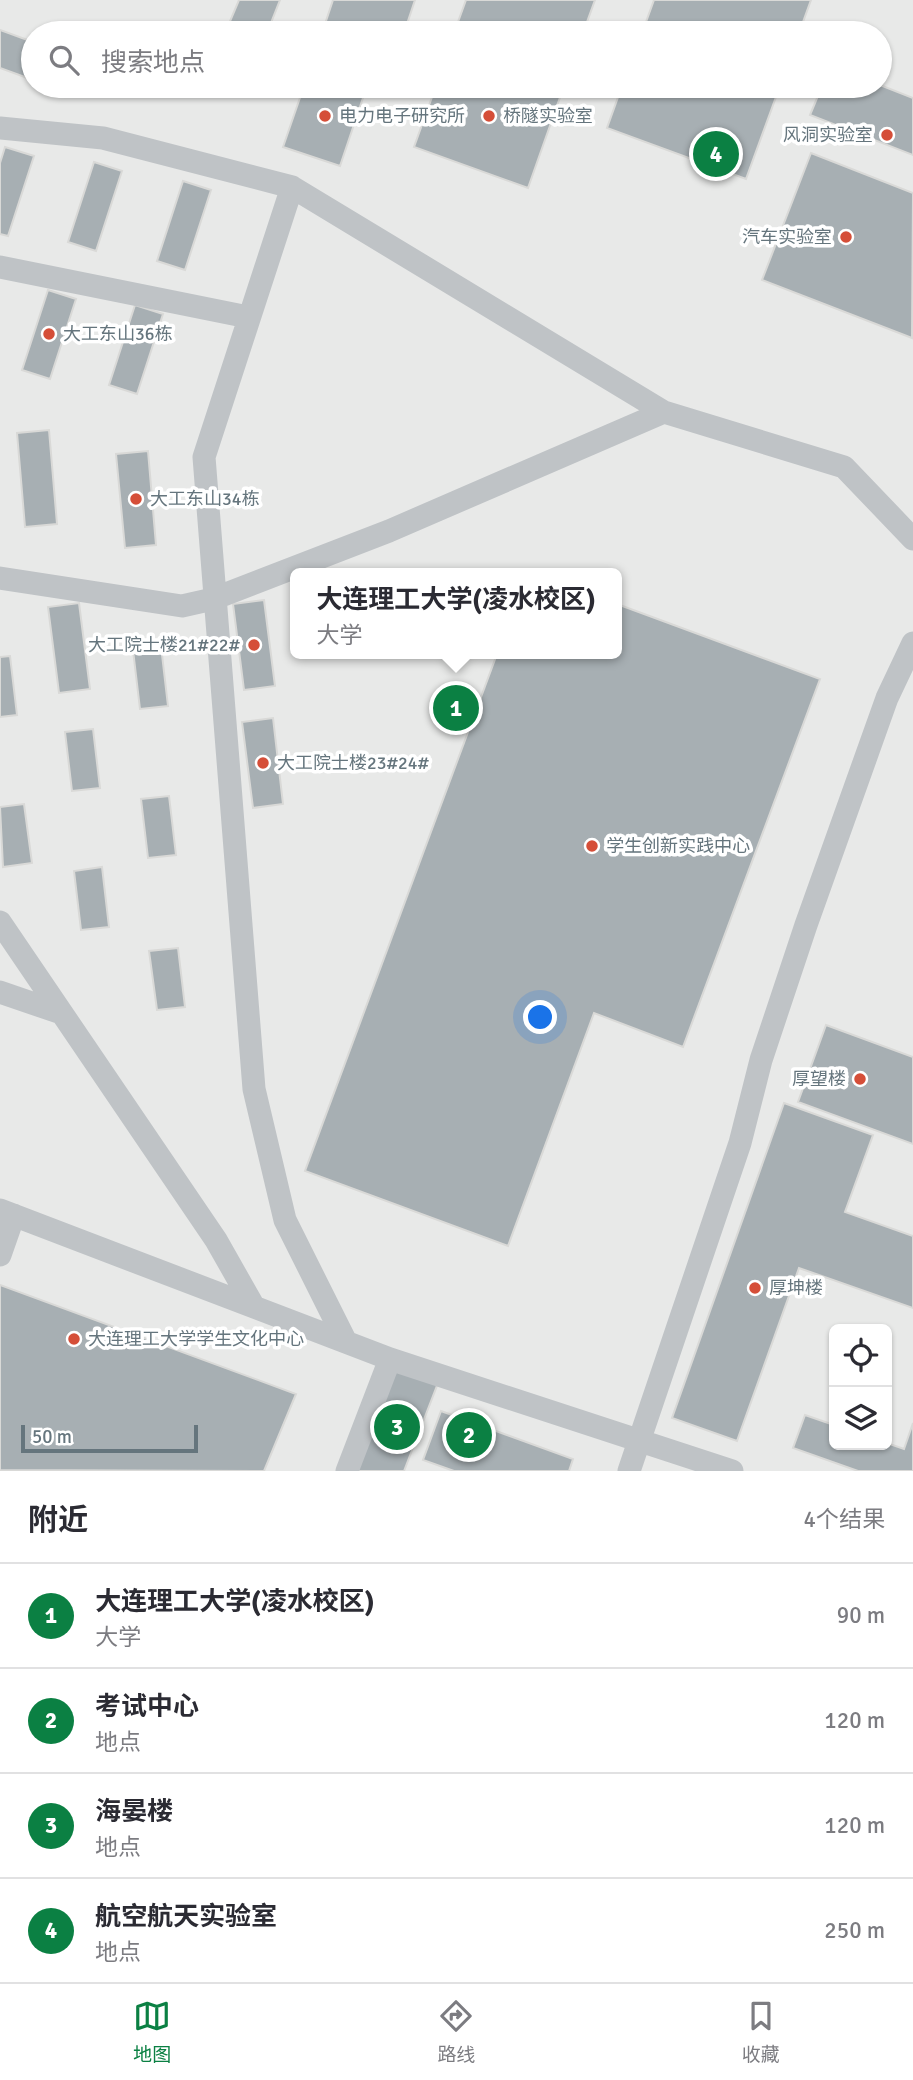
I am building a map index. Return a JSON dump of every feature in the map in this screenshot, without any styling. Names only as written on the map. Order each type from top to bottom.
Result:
[{"type":"street","points":[[0,128],[103,138],[292,187],[664,412],[844,467],[913,540]]},
{"type":"street","points":[[292,187],[204,457],[213,599],[254,1089],[285,1220],[346,1342]]},
{"type":"street","points":[[0,267],[248,317]]},
{"type":"street","points":[[293,568],[389,531],[664,412]]},
{"type":"street","points":[[0,578],[182,606],[213,599],[290,569]]},
{"type":"street","points":[[629,1471],[740,1143],[761,1060],[806,925],[887,698],[913,643]]},
{"type":"street","points":[[0,922],[216,1240],[254,1307]]},
{"type":"street","points":[[0,992],[61,1013]]},
{"type":"street","points":[[0,1255],[7,1213],[390,1359],[732,1471]]},
{"type":"street","points":[[347,1471],[390,1359]]},
{"type":"shaded area","points":[[0,0],[913,0],[913,1471],[0,1471]]},
{"type":"building","points":[[239,0],[280,0],[272,21],[230,21]]},
{"type":"building","points":[[333,0],[415,0],[408,21],[326,21]]},
{"type":"building","points":[[466,0],[595,0],[587,21],[458,21]]},
{"type":"building","points":[[654,0],[811,0],[803,21],[646,21]]},
{"type":"building","points":[[0,30],[21,38],[21,76],[0,68]]},
{"type":"building","name":"风洞实验室","points":[[892,90],[913,98],[913,155],[810,115],[817,98],[892,98]]},
{"type":"building","name":"电力电子研究所","points":[[300,98],[363,98],[340,166],[283,147]]},
{"type":"building","name":"桥隧实验室","points":[[432,98],[560,98],[528,188],[414,147]]},
{"type":"building","points":[[618,98],[776,98],[746,179],[607,128]]},
{"type":"building","points":[[5,147],[34,156],[8,236],[0,234],[0,163]]},
{"type":"building","name":"汽车实验室","points":[[811,153],[913,193],[912,338],[762,280]]},
{"type":"building","points":[[94,162],[122,171],[96,251],[68,242]]},
{"type":"building","points":[[183,181],[211,190],[185,270],[157,261]]},
{"type":"building","name":"大工东山36栋","points":[[48,290],[76,299],[50,379],[22,370]]},
{"type":"building","points":[[135,305],[163,314],[137,394],[109,385]]},
{"type":"building","points":[[49,430],[57,524],[25,527],[17,433]]},
{"type":"building","name":"大工东山34栋","points":[[148,451],[156,545],[125,548],[116,454]]},
{"type":"building","name":"大工院士楼21#22#","points":[[264,600],[275,686],[244,690],[233,604]]},
{"type":"building","points":[[79,603],[90,689],[59,693],[48,607]]},
{"type":"building","name":"学生创新实践中心","points":[[622,606],[820,679],[683,1047],[594,1013],[508,1246],[305,1171],[495,659],[622,659]]},
{"type":"building","points":[[161,646],[168,706],[140,709],[133,650]]},
{"type":"building","points":[[10,656],[17,715],[0,717],[0,657]]},
{"type":"building","name":"大工院士楼23#24#","points":[[273,718],[283,804],[253,808],[242,722]]},
{"type":"building","points":[[93,729],[100,788],[72,791],[65,732]]},
{"type":"building","points":[[169,796],[176,855],[148,858],[141,799]]},
{"type":"building","points":[[24,804],[32,863],[3,867],[0,807]]},
{"type":"building","points":[[102,867],[109,927],[81,930],[74,871]]},
{"type":"building","points":[[178,948],[185,1007],[157,1010],[149,951]]},
{"type":"building","name":"厚望楼","points":[[826,1025],[913,1057],[913,1144],[798,1102]]},
{"type":"building","name":"厚坤楼","points":[[784,1103],[873,1135],[845,1212],[913,1236],[913,1308],[799,1268],[737,1441],[672,1418]]},
{"type":"building","name":"大连理工大学学生文化中心","points":[[0,1285],[296,1394],[264,1471],[0,1470]]},
{"type":"building","points":[[395,1369],[438,1383],[404,1471],[356,1471]]},
{"type":"building","points":[[441,1411],[573,1459],[569,1471],[454,1471],[423,1460]]},
{"type":"building","points":[[805,1415],[829,1423],[829,1450],[892,1450],[892,1445],[904,1449],[913,1423],[913,1471],[858,1471],[793,1448]]},
{"type":"place","name":"电力电子研究所","points":[[325,116]]},
{"type":"place","name":"桥隧实验室","points":[[489,116]]},
{"type":"place","name":"风洞实验室","points":[[887,135]]},
{"type":"place","name":"航空航天实验室","points":[[716,154]]},
{"type":"place","name":"汽车实验室","points":[[846,237]]},
{"type":"place","name":"大工东山36栋","points":[[49,334]]},
{"type":"place","name":"大工东山34栋","points":[[136,499]]},
{"type":"place","name":"大工院士楼21#22#","points":[[254,645]]},
{"type":"place","name":"大连理工大学(凌水校区)","points":[[456,708]]},
{"type":"place","name":"大工院士楼23#24#","points":[[263,763]]},
{"type":"place","name":"学生创新实践中心","points":[[592,846]]},
{"type":"place","name":"厚望楼","points":[[860,1079]]},
{"type":"place","name":"厚坤楼","points":[[755,1288]]},
{"type":"place","name":"大连理工大学学生文化中心","points":[[74,1339]]},
{"type":"place","name":"海晏楼","points":[[397,1427]]},
{"type":"place","name":"考试中心","points":[[469,1435]]}]
